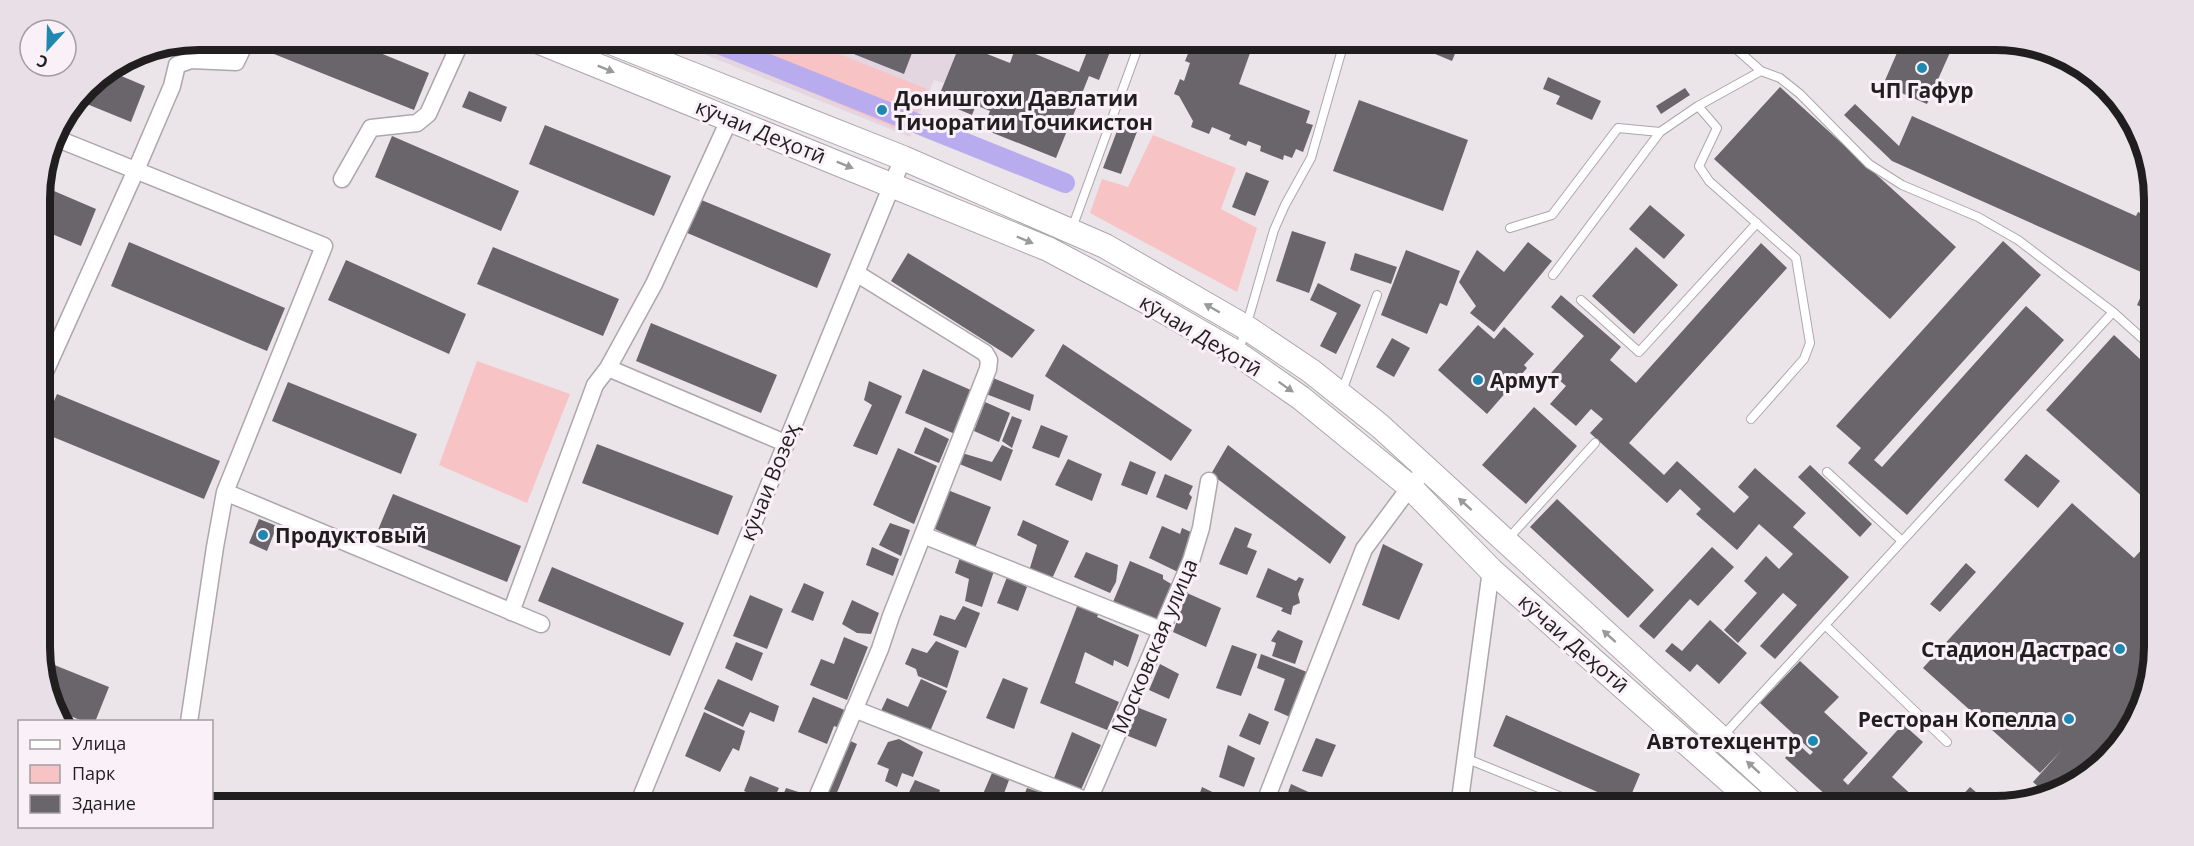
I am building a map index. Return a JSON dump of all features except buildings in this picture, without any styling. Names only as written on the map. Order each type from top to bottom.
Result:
[{"type":"street","points":[[50,361],[136,170],[172,86],[177,65],[191,60],[236,62],[242,50]]},
{"type":"street","points":[[342,179],[371,129],[417,123],[428,114],[457,50]]},
{"type":"street","name":"кӯчаи Деҳотӣ","points":[[560,50],[1048,249],[1155,306],[1238,354],[1301,398],[1410,487],[1491,570],[1747,796]]},
{"type":"street","name":"кӯчаи Деҳотӣ","points":[[631,50],[903,158],[1105,246],[1247,328],[1311,371],[1380,426],[1784,796]]},
{"type":"street","points":[[511,612],[595,385],[608,368],[654,284],[730,118]]},
{"type":"street","points":[[62,140],[324,246],[225,492],[189,720]]},
{"type":"street","name":"кӯчаи Возеҳ","points":[[641,796],[903,158]]},
{"type":"street","points":[[818,796],[880,649],[988,369],[989,360],[985,353],[856,273]]},
{"type":"street","points":[[608,368],[785,442]]},
{"type":"street","points":[[1267,796],[1364,549],[1426,469]]},
{"type":"street","name":"Московская улица","points":[[1090,796],[1191,561],[1201,528],[1209,481]]},
{"type":"street","points":[[225,492],[541,624]]},
{"type":"street","points":[[923,535],[1161,630]]},
{"type":"street","points":[[1460,796],[1491,570]]},
{"type":"street","points":[[854,709],[1067,796]]},
{"type":"lane","points":[[1071,231],[1137,50]]},
{"type":"lane","points":[[1238,354],[1274,230],[1311,158],[1342,50]]},
{"type":"lane","points":[[1737,50],[1761,71],[1780,78],[1800,94],[1869,164],[1902,185],[1978,217],[2018,240],[2113,312],[2144,341]]},
{"type":"lane","points":[[1553,275],[1660,132],[1698,106],[1761,71]]},
{"type":"lane","points":[[1698,106],[1717,128],[1699,166],[1709,181],[1796,258],[1810,343],[1804,358],[1751,419]]},
{"type":"lane","points":[[1510,228],[1552,215],[1618,128],[1660,132]]},
{"type":"lane","points":[[1581,300],[1639,352],[1757,223]]},
{"type":"lane","points":[[1341,395],[1377,295]]},
{"type":"lane","points":[[1721,738],[2113,312]]},
{"type":"lane","points":[[1506,542],[1595,442]]},
{"type":"lane","points":[[1827,472],[1902,541]]},
{"type":"lane","points":[[1825,625],[1947,742]]},
{"type":"lane","points":[[1465,758],[1559,796]]},
{"type":"shaded area","name":"Донишгохи Давлатии Тичоратии Точикистон","points":[[693,50],[958,50],[944,83],[934,80],[910,137]]},
{"type":"green space","points":[[711,50],[830,50],[927,89],[909,134]]},
{"type":"green space","points":[[1153,135],[1236,168],[1221,209],[1257,228],[1237,292],[1090,213],[1102,179],[1128,187]]},
{"type":"green space","points":[[477,361],[570,394],[527,503],[439,465]]},
{"type":"waterway","points":[[733,50],[1065,183]]},
{"type":"place","name":"ЧП Гафур","points":[[1922,68]]},
{"type":"place","name":"Донишгохи Давлатии Тичоратии Точикистон","points":[[882,110]]},
{"type":"place","name":"Армут","points":[[1478,380]]},
{"type":"place","name":"Продуктовый","points":[[263,535]]},
{"type":"place","name":"Стадион Дастрас","points":[[2120,649]]},
{"type":"place","name":"Ресторан Копелла","points":[[2069,719]]},
{"type":"place","name":"Автотехцентр","points":[[1813,741]]}]
